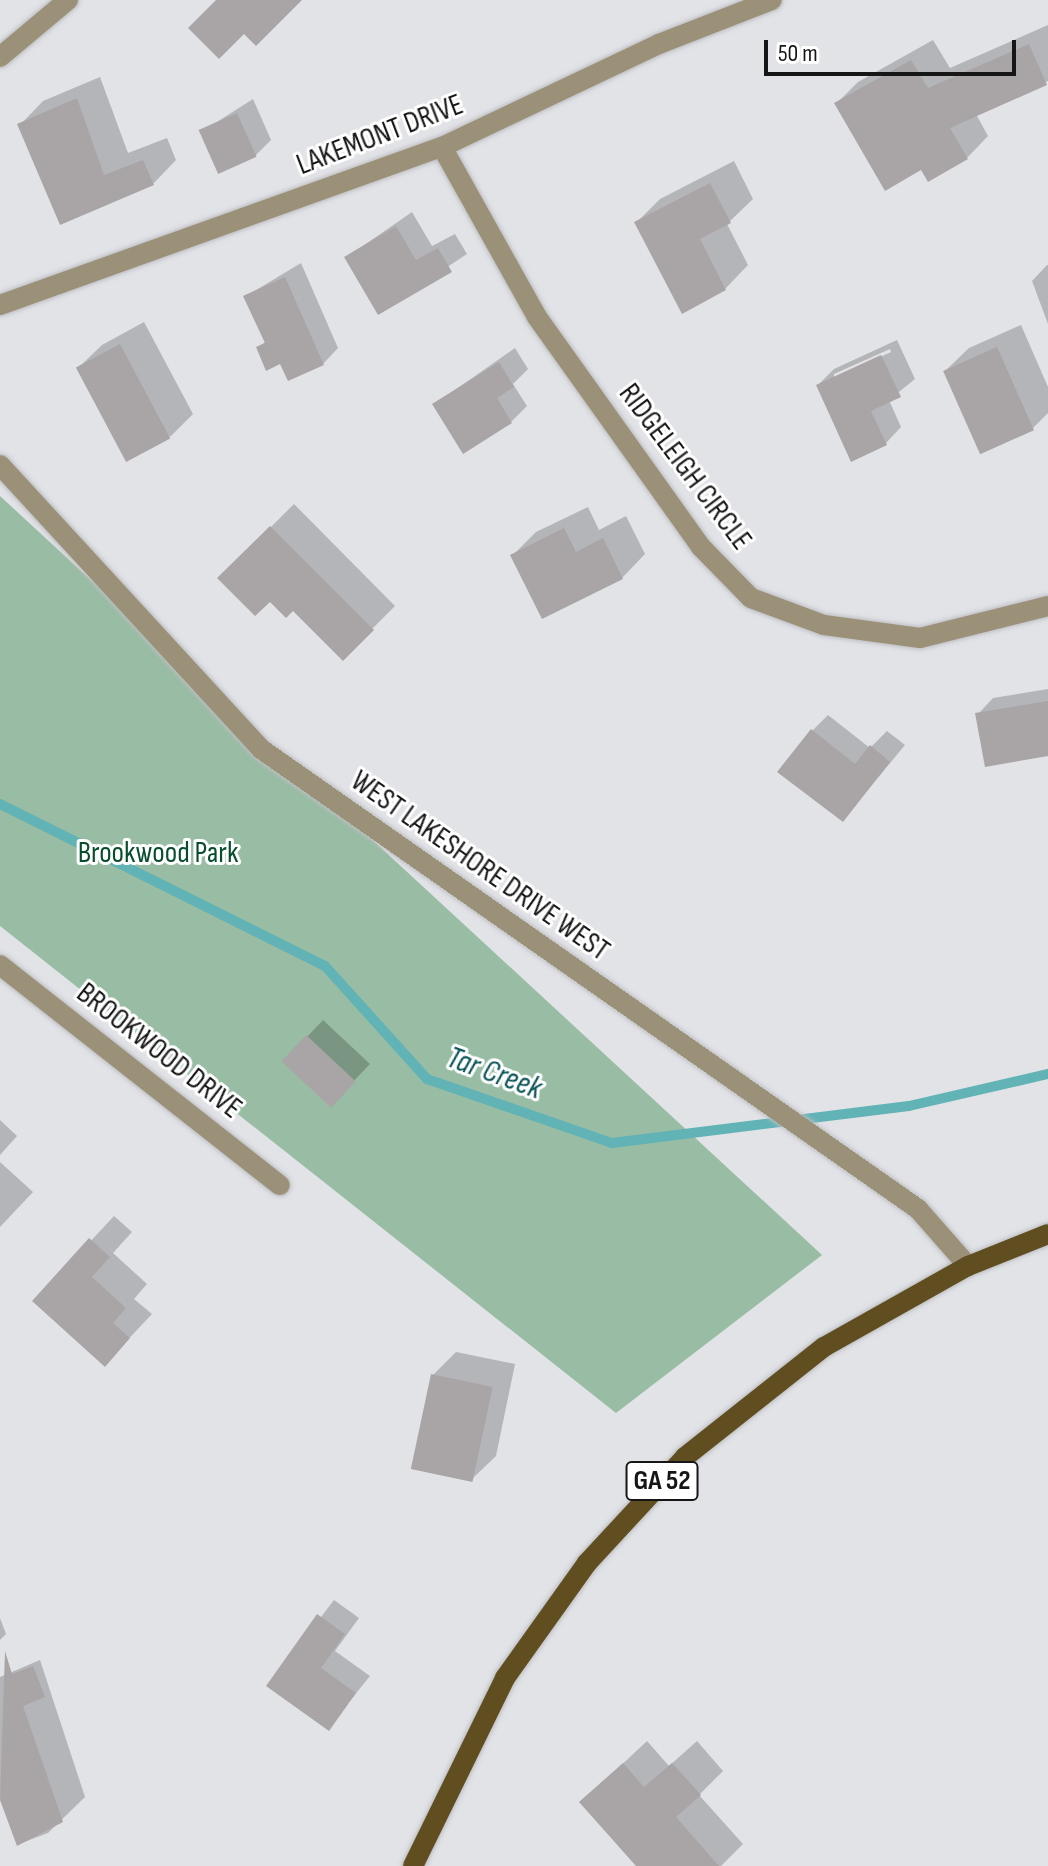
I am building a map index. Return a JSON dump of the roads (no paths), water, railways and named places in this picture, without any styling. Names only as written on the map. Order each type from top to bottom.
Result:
[{"type":"main road","name":"GA 52","points":[[413,1866],[505,1678],[632,1510],[750,1401],[824,1347],[968,1266],[1048,1234]]},
{"type":"street","points":[[0,57],[68,0]]},
{"type":"street","name":"LAKEMONT DRIVE","points":[[0,305],[442,147],[659,44],[772,0]]},
{"type":"street","name":"RIDGELEIGH CIRCLE","points":[[442,147],[537,317],[701,547],[751,598],[824,625],[920,638],[1048,606]]},
{"type":"street","name":"WEST LAKESHORE DRIVE WEST","points":[[0,465],[261,749],[918,1209],[968,1266]]},
{"type":"street","name":"BROOKWOOD DRIVE","points":[[0,965],[280,1185]]},
{"type":"waterway","name":"Tar Creek","points":[[0,804],[325,966],[427,1079],[612,1143],[909,1106],[1048,1074]]},
{"type":"park label","name":"Brookwood Park","points":[[158,853]]}]
